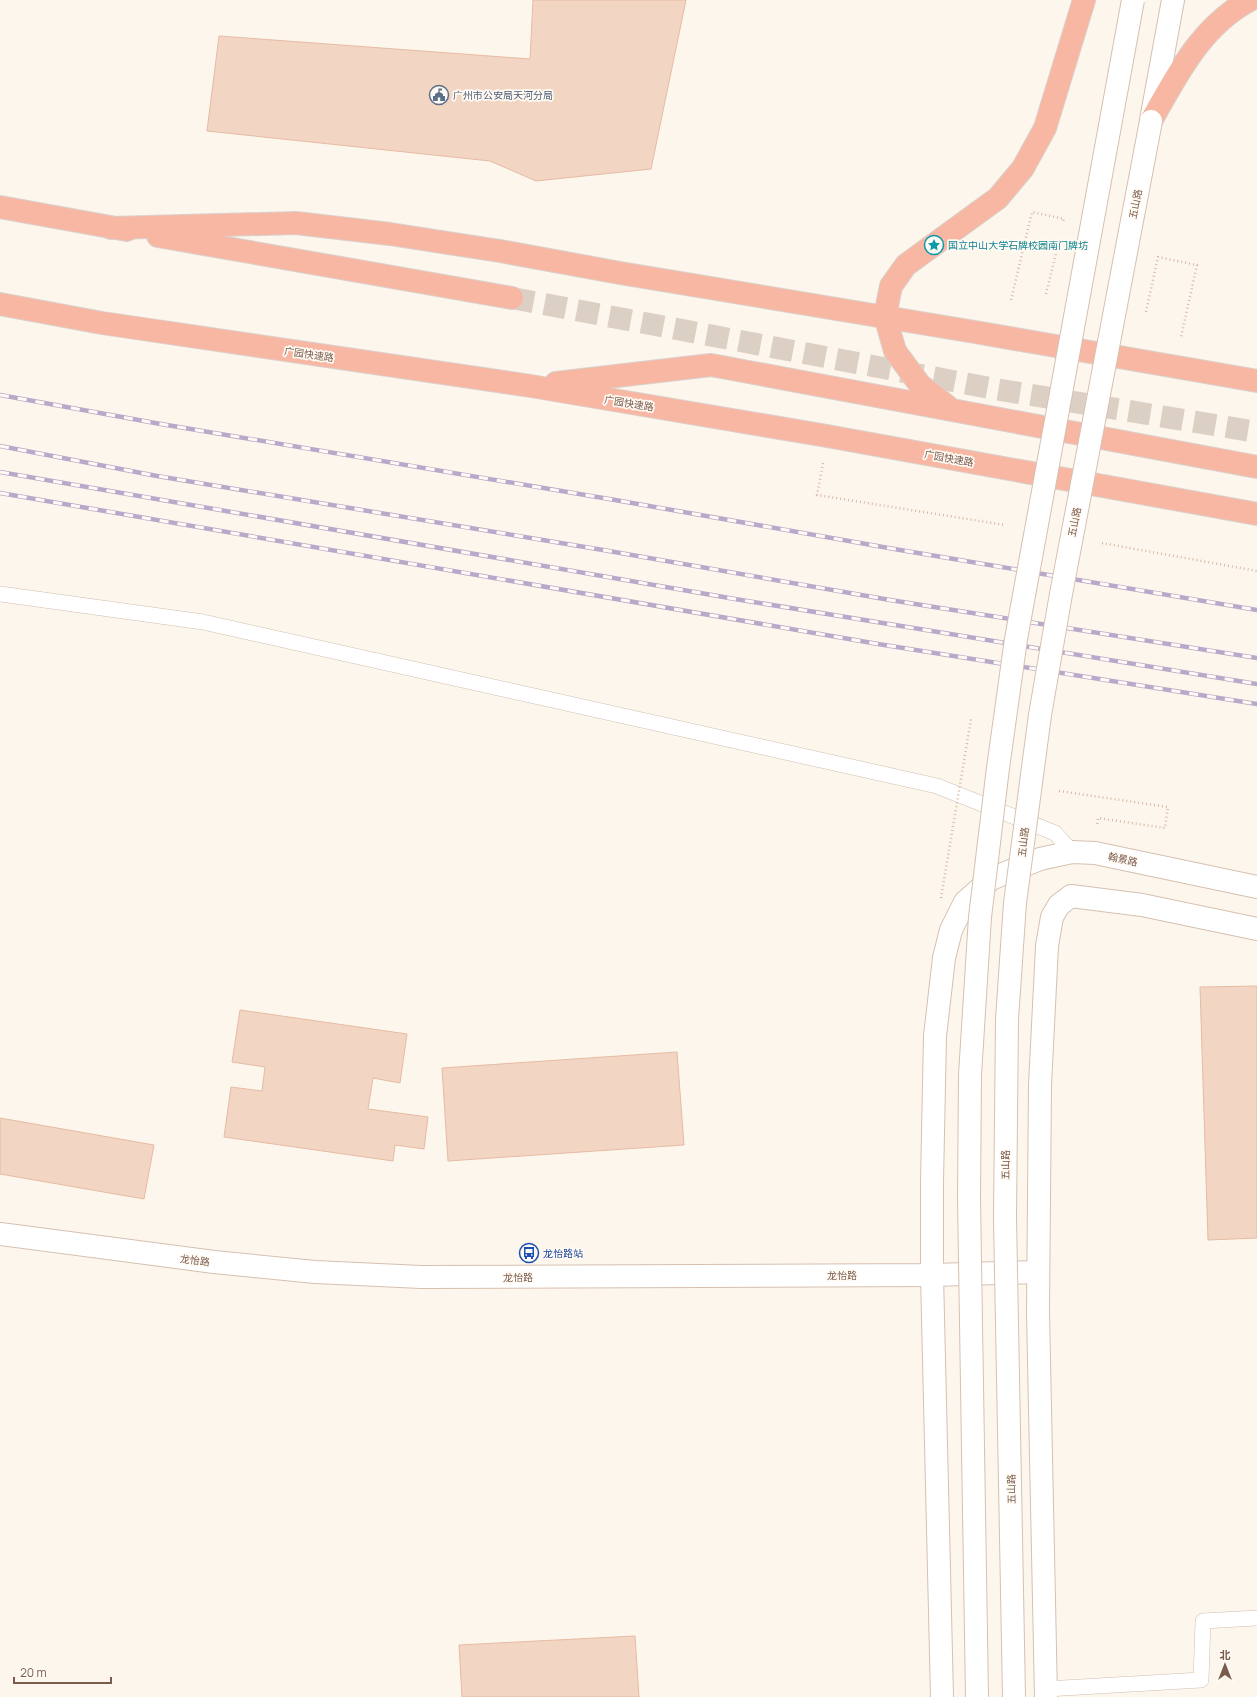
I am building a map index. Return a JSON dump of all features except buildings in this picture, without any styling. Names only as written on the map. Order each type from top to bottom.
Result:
[{"type":"highway","points":[[950,409],[920,385],[895,351],[885,316],[891,286],[906,265],[998,198],[1023,168],[1045,128],[1084,0]]},
{"type":"highway","points":[[1151,121],[1192,51],[1217,23],[1250,0]]},
{"type":"highway","points":[[0,207],[111,228],[512,298]]},
{"type":"highway","points":[[111,228],[296,223],[390,234],[500,251],[620,273],[885,316],[1257,381]]},
{"type":"highway","name":"广园快速路","points":[[0,304],[102,323],[531,386],[827,436],[1257,514]]},
{"type":"highway","points":[[531,386],[711,365],[1257,467]]},
{"type":"main road","points":[[977,1697],[969,1198],[970,1075],[980,917],[998,768],[1016,639],[1133,0]]},
{"type":"main road","name":"五山路","points":[[1014,1697],[1005,1202],[1007,1019],[1015,903],[1040,715],[1059,601],[1173,0]]},
{"type":"main road","name":"翰景路","points":[[942,1697],[932,1275],[932,1182],[935,1044],[944,958],[951,930],[965,902],[991,879],[1040,859],[1072,852],[1095,853],[1257,887]]},
{"type":"main road","points":[[1046,1693],[1038,1272],[1040,1085],[1047,946],[1052,917],[1059,905],[1071,896],[1142,905],[1257,929]]},
{"type":"main road","name":"龙怡路","points":[[0,1234],[214,1262],[315,1272],[421,1277],[932,1275],[1038,1272]]},
{"type":"lane","points":[[0,594],[203,622],[937,786],[1055,833],[1072,852]]},
{"type":"lane","points":[[1046,1693],[1201,1680],[1203,1621],[1257,1618]]},
{"type":"path","points":[[1011,300],[1032,212],[1064,219],[1062,227]]},
{"type":"path","points":[[1046,294],[1058,242]]},
{"type":"path","points":[[1146,312],[1158,257],[1197,265],[1181,337]]},
{"type":"path","points":[[817,495],[1006,525]]},
{"type":"path","points":[[1102,543],[1257,571]]},
{"type":"path","points":[[941,898],[971,719]]},
{"type":"path","points":[[1054,790],[1168,807],[1165,828],[1098,818]]},
{"type":"tunnel","points":[[512,298],[995,389],[1257,432]]},
{"type":"railway","points":[[0,395],[155,423],[1257,610]]},
{"type":"railway","points":[[0,446],[157,476],[603,550],[890,600],[1257,658]]},
{"type":"railway","points":[[0,472],[735,599],[1257,684]]},
{"type":"railway","points":[[0,493],[878,644],[1257,704]]},
{"type":"place","name":"广州市公安局天河分局","points":[[439,95]]},
{"type":"place","name":"国立中山大学石牌校园南门牌坊","points":[[934,245]]},
{"type":"place","name":"龙怡路站","points":[[529,1253]]}]
